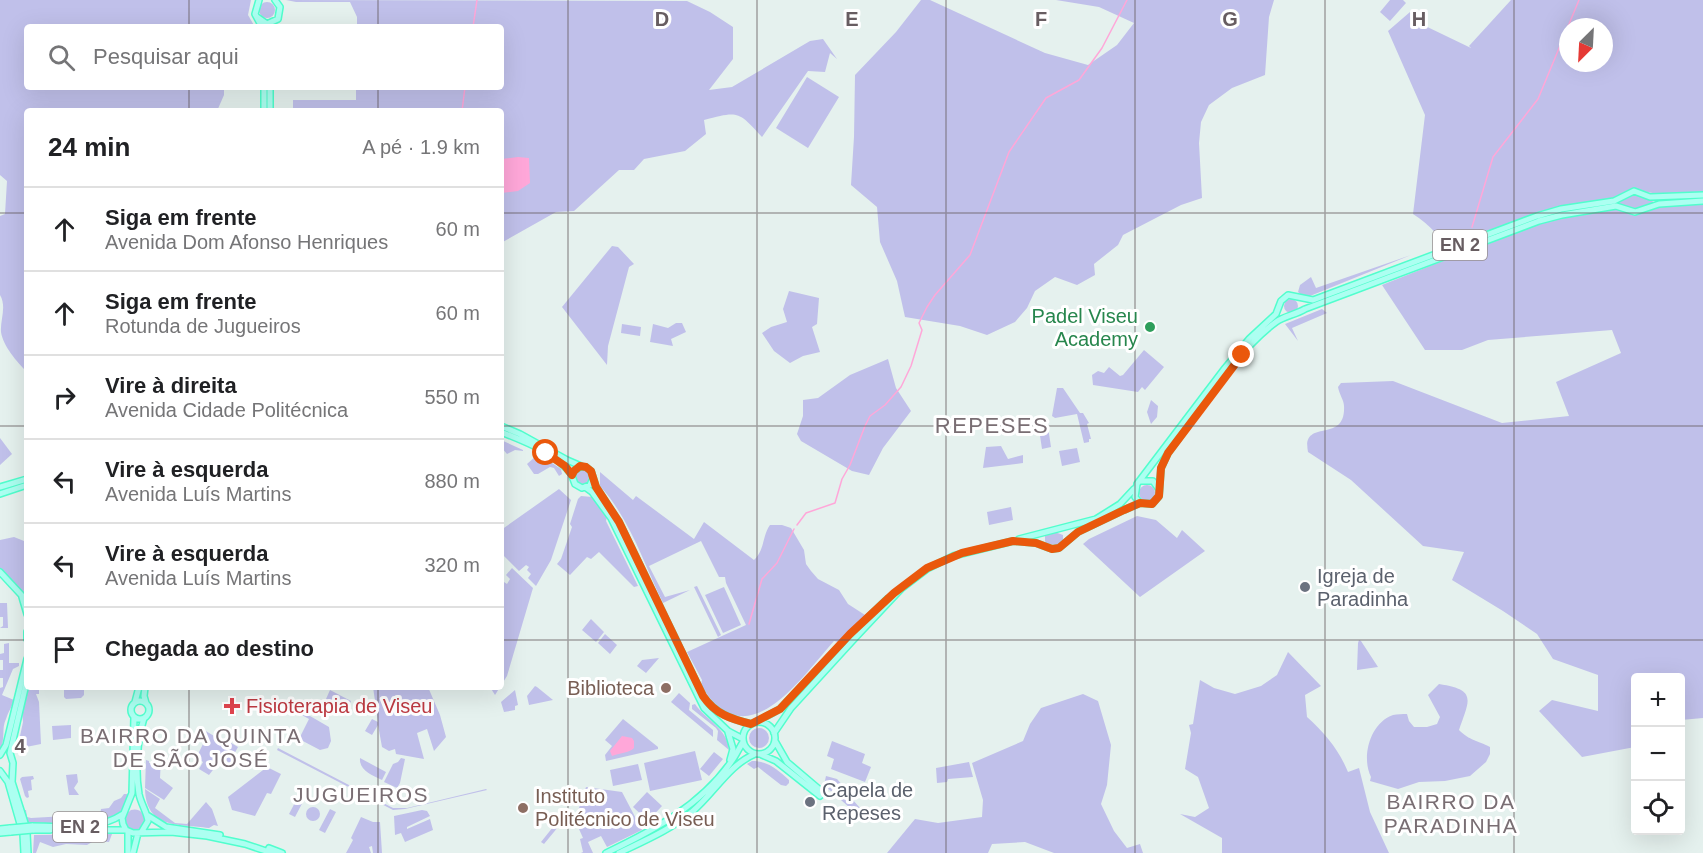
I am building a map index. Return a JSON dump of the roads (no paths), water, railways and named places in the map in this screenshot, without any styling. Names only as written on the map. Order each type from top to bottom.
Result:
[{"type":"main road","points":[[275,0],[281,12],[275,24]]},
{"type":"main road","points":[[259,1],[255,10],[260,24]]},
{"type":"main road","points":[[257,17],[263,23],[268,24]]},
{"type":"main road","points":[[264,90],[264,108]]},
{"type":"main road","points":[[270,90],[270,108]]},
{"type":"main road","name":"EN 2","points":[[902,588],[927,568],[943,560],[1046,531],[1075,526],[1104,515],[1125,500],[1225,368],[1276,314],[1283,299],[1288,296],[1313,300],[1537,216],[1561,209],[1614,201],[1634,191],[1658,198],[1703,195]]},
{"type":"main road","points":[[1626,195],[1623,202],[1626,208]]},
{"type":"main road","points":[[1642,195],[1644,200],[1642,209]]},
{"type":"main road","name":"EN 2","points":[[1013,541],[1036,543],[1046,548],[1059,548],[1078,532],[1140,503],[1152,504],[1159,492],[1159,478],[1164,461],[1216,388],[1253,343],[1275,323],[1539,221],[1616,206],[1632,212],[1659,204],[1703,201]]},
{"type":"main road","points":[[1297,297],[1302,306],[1299,313]]},
{"type":"main road","points":[[1281,304],[1284,314],[1290,316]]},
{"type":"main road","points":[[504,427],[567,460],[589,468],[598,492],[625,533],[703,696],[726,717],[767,724],[787,762],[820,793],[776,761],[747,750],[743,741],[728,731],[704,708],[611,518],[592,492],[575,484],[565,466],[536,448],[504,433]]},
{"type":"main road","points":[[572,475],[575,469],[582,466]]},
{"type":"main road","points":[[585,487],[590,485],[593,478]]},
{"type":"main road","points":[[0,487],[24,479]]},
{"type":"main road","points":[[1140,503],[1135,488],[1149,480],[1156,484],[1159,492]]},
{"type":"main road","points":[[0,494],[24,486]]},
{"type":"main road","points":[[1058,528],[1066,533],[1067,542]]},
{"type":"main road","points":[[1046,531],[1041,537],[1042,544],[1046,548]]},
{"type":"main road","points":[[0,572],[24,597]]},
{"type":"main road","points":[[606,853],[672,819],[708,788],[729,765],[743,741],[744,731],[753,723],[787,704],[850,634],[902,588]]},
{"type":"main road","points":[[620,853],[691,813],[738,764],[769,751],[774,736],[791,708],[902,588]]},
{"type":"main road","points":[[20,592],[24,605]]},
{"type":"main road","points":[[10,757],[0,756],[6,745],[24,671]]},
{"type":"main road","points":[[0,771],[8,782],[22,824],[12,782],[13,763],[10,750],[25,690]]},
{"type":"main road","points":[[125,812],[132,794],[134,717],[131,709],[138,690]]},
{"type":"main road","points":[[133,853],[139,832],[147,826],[138,782],[140,734],[144,718],[149,710],[144,696],[145,690]]},
{"type":"main road","points":[[135,702],[141,700],[146,703]]},
{"type":"main road","points":[[134,717],[144,718]]},
{"type":"main road","points":[[728,731],[733,749],[729,765]]},
{"type":"main road","points":[[0,771],[5,772],[12,768]]},
{"type":"main road","name":"EN 2","points":[[29,831],[95,826],[138,807],[166,827],[228,837],[282,853]]},
{"type":"main road","name":"EN 2","points":[[125,812],[122,822],[127,830]]},
{"type":"main road","points":[[127,830],[128,853]]},
{"type":"main road","name":"EN 2","points":[[0,831],[127,830],[179,833],[245,844],[272,853]]},
{"type":"main road","points":[[24,853],[29,831]]},
{"type":"main road","points":[[28,853],[29,831]]},
{"type":"waterway","points":[[473,24],[477,0]]},
{"type":"waterway","points":[[797,525],[806,513],[835,503],[842,479],[870,416],[885,405],[901,387],[911,366],[922,330],[919,323],[927,307],[970,255],[1009,152],[1046,98],[1079,80],[1102,48],[1127,0]]},
{"type":"waterway","points":[[1472,227],[1493,157],[1538,99],[1579,0]]},
{"type":"waterway","points":[[462,108],[465,90]]},
{"type":"waterway","points":[[749,624],[762,579],[777,563],[794,529]]},
{"type":"place","name":"Padel Viseu Academy","points":[[1150,327]]},
{"type":"place","name":"Igreja de Paradinha","points":[[1305,587]]},
{"type":"place","name":"Biblioteca","points":[[666,688]]},
{"type":"place","name":"Fisioterapia de Viseu","points":[[232,706]]},
{"type":"place","name":"Capela de Repeses","points":[[810,802]]},
{"type":"place","name":"Instituto Politécnico de Viseu","points":[[523,808]]},
{"type":"district","name":"REPESES","points":[[992,425]]},
{"type":"district","name":"BAIRRO DA QUINTA DE SÃO JOSÉ","points":[[191,748]]},
{"type":"district","name":"JUGUEIROS","points":[[361,795]]},
{"type":"district","name":"BAIRRO DA PARADINHA","points":[[1451,814]]}]
